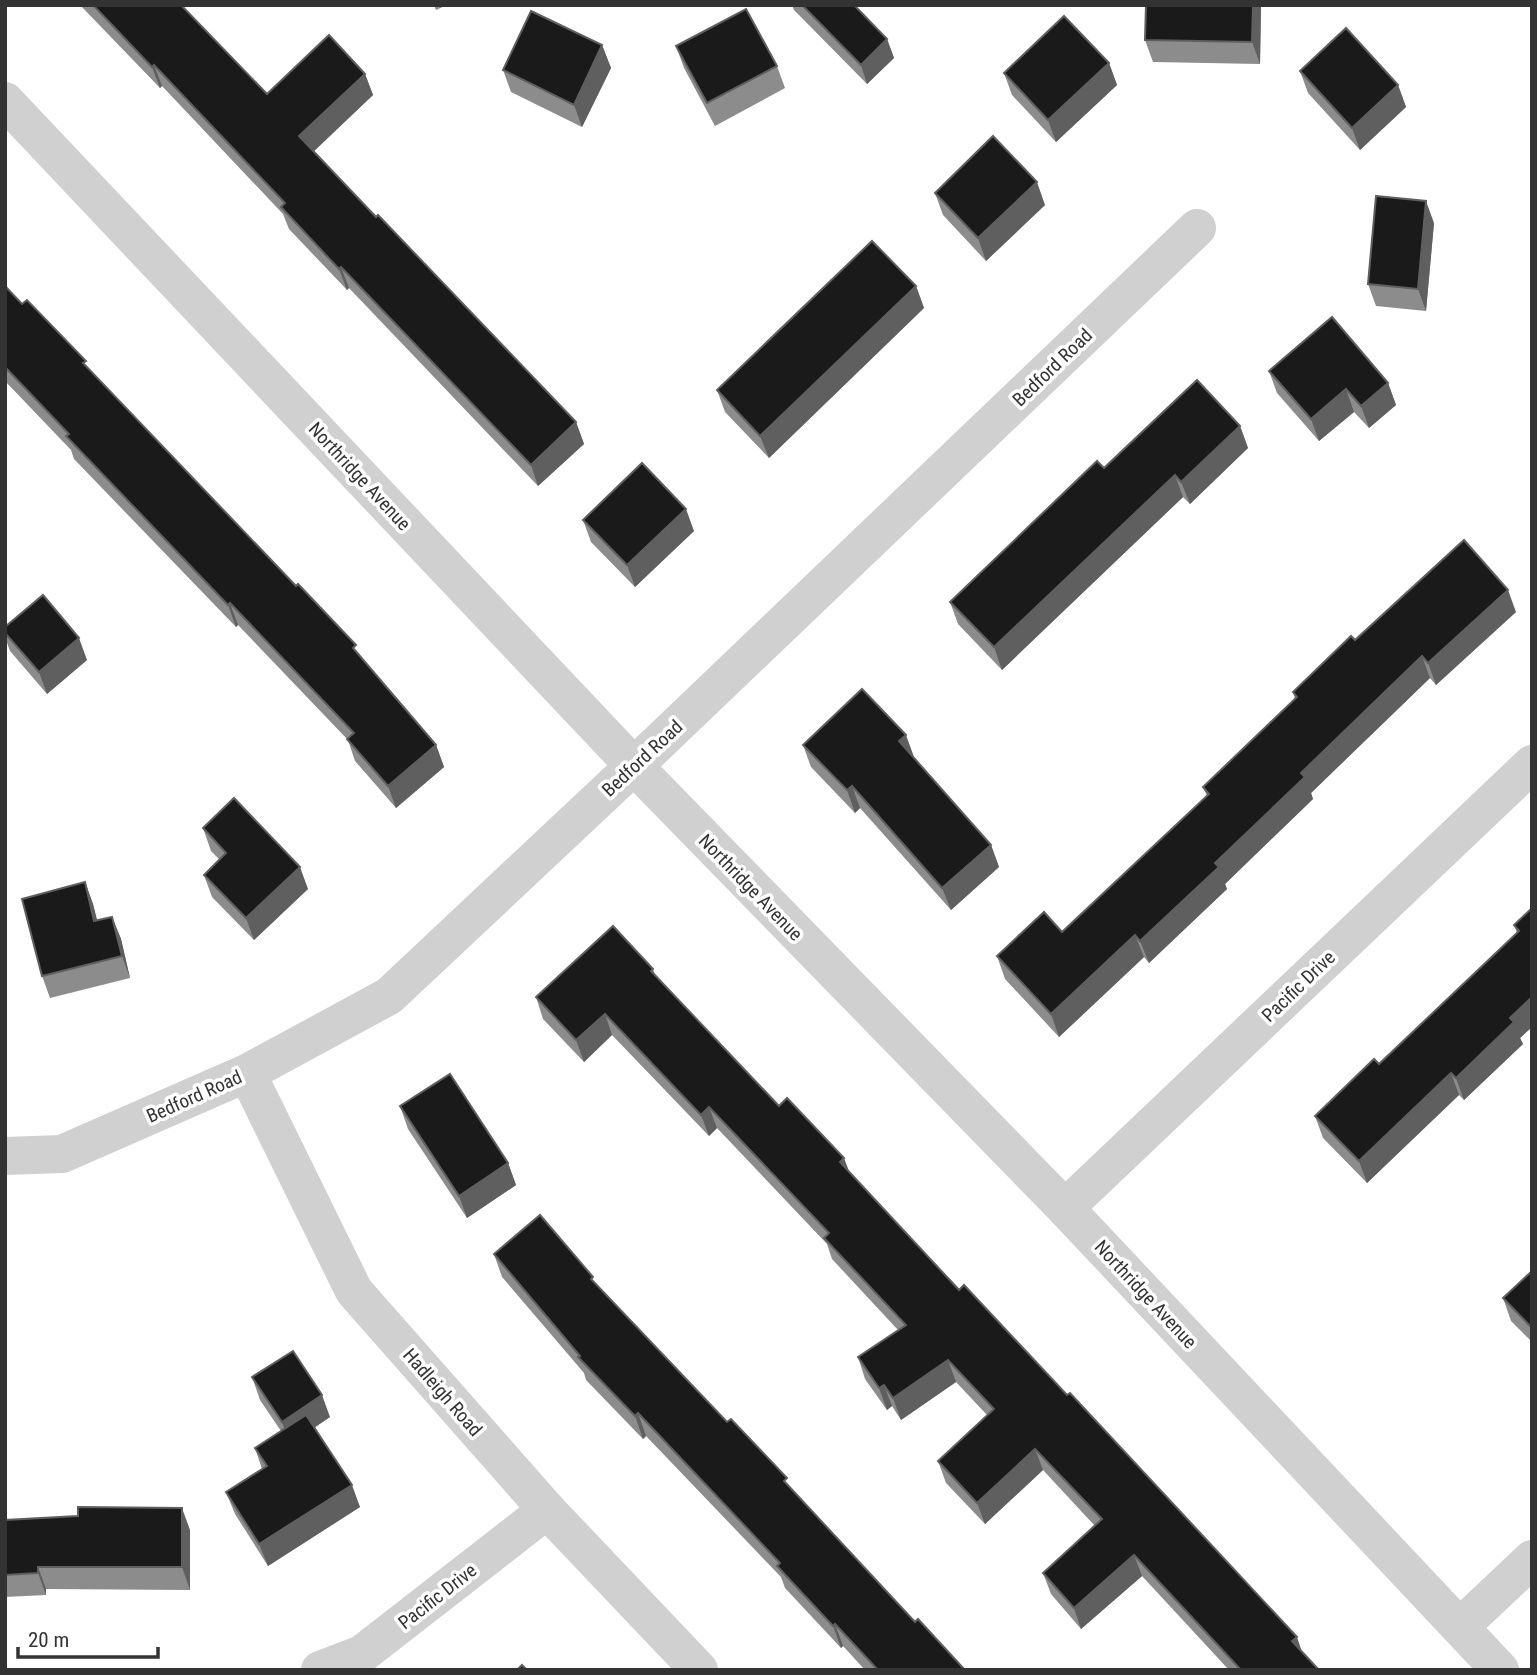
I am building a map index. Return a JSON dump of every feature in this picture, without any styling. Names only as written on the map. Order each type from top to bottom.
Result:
[{"type":"street","name":"Northridge Avenue","points":[[5,101],[634,766],[1065,1209],[1500,1670]]},
{"type":"street","name":"Bedford Road","points":[[5,1156],[62,1154],[247,1073],[388,996],[634,766],[1197,228]]},
{"type":"street","name":"Pacific Drive","points":[[1065,1209],[1532,764]]},
{"type":"street","name":"Hadleigh Road","points":[[247,1073],[354,1291],[547,1510],[699,1670]]},
{"type":"street","name":"Pacific Drive","points":[[320,1670],[362,1654],[547,1510]]},
{"type":"street","points":[[1460,1627],[1532,1559]]},
{"type":"building","points":[[93,5],[181,5],[267,94],[329,35],[365,74],[299,136],[576,422],[531,465],[341,267],[339,269],[281,207],[285,203]]},
{"type":"building","points":[[802,5],[854,5],[887,39],[861,65]]},
{"type":"building","points":[[1146,5],[1253,5],[1252,42],[1145,40]]},
{"type":"building","points":[[746,9],[777,66],[707,103],[676,46]]},
{"type":"building","points":[[531,11],[602,45],[574,105],[503,70]]},
{"type":"building","points":[[1064,16],[1109,63],[1048,120],[1004,73]]},
{"type":"building","points":[[1346,28],[1398,85],[1352,128],[1300,71]]},
{"type":"building","points":[[993,136],[1037,182],[978,238],[935,193]]},
{"type":"building","points":[[1376,196],[1426,201],[1418,289],[1368,284]]},
{"type":"building","points":[[872,241],[916,286],[760,436],[717,390]]},
{"type":"building","points":[[5,286],[22,304],[27,300],[86,361],[83,363],[356,645],[353,648],[436,745],[388,786],[347,739],[354,733],[66,436],[69,434],[5,367]]},
{"type":"building","points":[[1332,317],[1388,383],[1361,406],[1346,389],[1311,419],[1269,371]]},
{"type":"building","points":[[1197,380],[1240,426],[1181,482],[1175,475],[994,647],[950,602],[1097,461],[1104,468]]},
{"type":"building","points":[[642,463],[686,509],[627,565],[583,520]]},
{"type":"building","points":[[1464,540],[1508,590],[1428,663],[1422,656],[1301,773],[1305,777],[1215,863],[1219,867],[1140,941],[1135,935],[1051,1014],[997,956],[1044,912],[1062,932],[1209,794],[1203,787],[1297,697],[1293,692],[1351,636],[1355,640]]},
{"type":"building","points":[[43,595],[79,638],[39,672],[5,633],[5,627]]},
{"type":"building","points":[[862,689],[906,735],[899,741],[991,845],[942,888],[852,786],[847,790],[803,745]]},
{"type":"building","points":[[234,798],[300,867],[246,918],[204,875],[226,853],[203,828]]},
{"type":"building","points":[[85,882],[94,921],[112,917],[122,956],[42,976],[22,899]]},
{"type":"building","points":[[1532,908],[1532,997],[1510,1018],[1514,1022],[1456,1078],[1451,1073],[1359,1161],[1315,1116],[1374,1059],[1379,1064],[1519,931],[1514,925]]},
{"type":"building","points":[[613,926],[653,969],[651,971],[779,1106],[787,1098],[844,1158],[840,1162],[959,1290],[964,1285],[1067,1395],[1070,1393],[1297,1637],[1292,1641],[1319,1670],[1241,1670],[1134,1555],[1074,1608],[1043,1573],[1102,1519],[1035,1449],[977,1503],[938,1461],[994,1409],[948,1360],[893,1398],[884,1385],[879,1388],[858,1357],[906,1325],[824,1238],[829,1233],[709,1107],[701,1115],[605,1014],[576,1040],[536,997]]},
{"type":"building","points":[[450,1074],[508,1163],[459,1196],[400,1106]]},
{"type":"building","points":[[540,1215],[593,1277],[591,1279],[727,1422],[731,1419],[787,1478],[784,1481],[915,1622],[918,1619],[965,1670],[878,1670],[835,1624],[833,1626],[777,1566],[780,1563],[638,1413],[635,1416],[578,1357],[580,1356],[494,1254]]},
{"type":"building","points":[[1532,1271],[1532,1328],[1503,1298]]},
{"type":"building","points":[[293,1351],[322,1395],[282,1422],[252,1377]]},
{"type":"building","points":[[306,1415],[352,1485],[259,1544],[226,1492],[267,1466],[255,1448]]},
{"type":"building","points":[[78,1507],[182,1508],[182,1567],[38,1567],[38,1573],[5,1575],[5,1520],[78,1516]]}]
